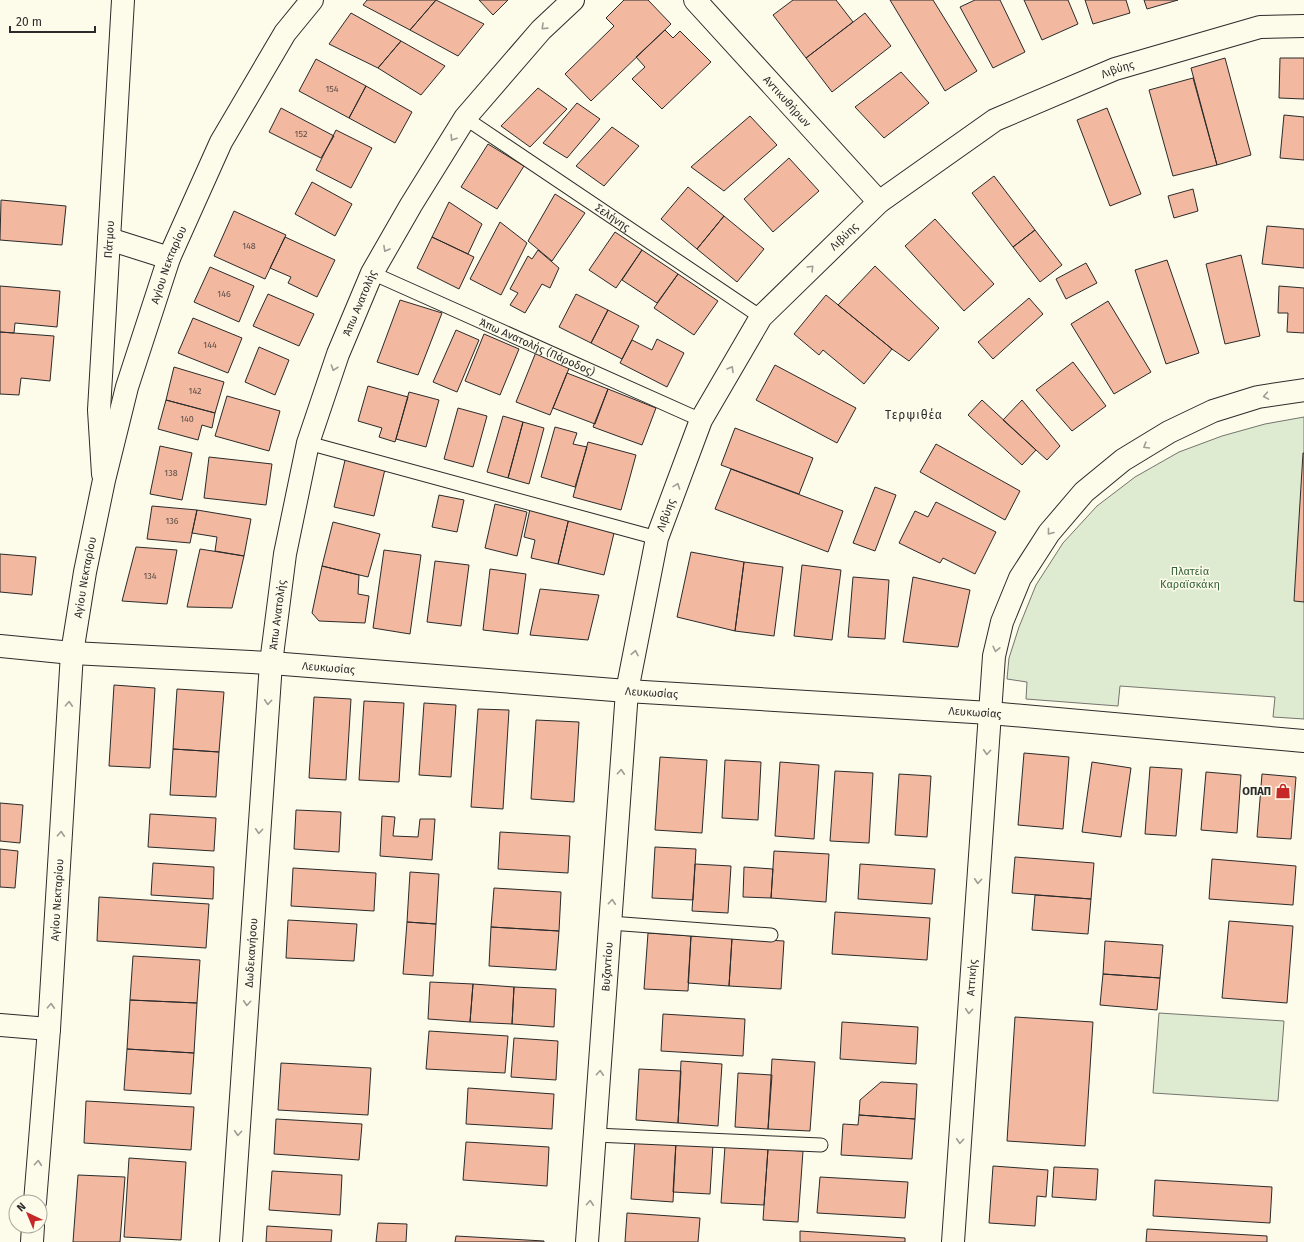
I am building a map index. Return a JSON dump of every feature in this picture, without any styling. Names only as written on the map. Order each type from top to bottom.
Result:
[{"type":"street","name":"Πάτμου","points":[[104,480],[99,410],[123,0]]},
{"type":"street","name":"Αγίου Νεκταρίου","points":[[36,1194],[49,1029],[72,653],[85,572],[104,480],[127,387],[169,258],[220,142],[285,33],[312,0]]},
{"type":"street","name":"Άπω Ανατολής","points":[[271,663],[285,554],[308,443],[338,354],[372,273],[411,204],[465,118],[541,30],[572,0]]},
{"type":"street","name":"Αντικυθήρων","points":[[695,0],[879,202]]},
{"type":"street","name":"Λιβύης","points":[[627,691],[658,538],[701,420],[761,317],[879,202],[994,120],[1115,70],[1260,27],[1304,26]]},
{"type":"street","points":[[109,239],[169,258]]},
{"type":"street","points":[[990,713],[994,656],[1002,622],[1020,578],[1049,533],[1084,492],[1123,460],[1169,432],[1213,411],[1258,397],[1304,390]]},
{"type":"street","name":"Λευκωσίας","points":[[0,646],[72,653],[271,663],[627,691],[990,713],[1304,741]]},
{"type":"street","name":"Δωδεκανήσου","points":[[231,1242],[271,663]]},
{"type":"street","name":"Βυζαντίου","points":[[587,1242],[627,691]]},
{"type":"street","name":"Αττικής","points":[[953,1242],[990,713]]},
{"type":"street","points":[[0,1025],[49,1029]]},
{"type":"lane","name":"Σελήνης","points":[[465,118],[761,317]]},
{"type":"lane","name":"Άπω Ανατολής (Πάροδος)","points":[[372,273],[701,420]]},
{"type":"lane","points":[[308,443],[658,538]]},
{"type":"lane","points":[[610,923],[772,935]]},
{"type":"lane","points":[[595,1135],[821,1145]]},
{"type":"green space","name":"Πλατεία Καραϊσκάκη","points":[[1304,417],[1304,719],[1273,717],[1275,697],[1120,686],[1118,706],[1026,699],[1027,682],[1007,679],[1009,658],[1019,627],[1036,585],[1063,543],[1097,506],[1135,477],[1179,452],[1222,436],[1265,424]]},
{"type":"green space","points":[[1159,1013],[1284,1021],[1278,1101],[1153,1093]]},
{"type":"building","points":[[367,0],[436,0],[410,30],[363,5]]},
{"type":"building","points":[[436,0],[484,24],[458,56],[410,30]]},
{"type":"building","points":[[479,0],[508,0],[493,15]]},
{"type":"building","points":[[624,0],[648,0],[671,24],[591,101],[565,74],[614,26],[606,18]]},
{"type":"building","points":[[793,0],[836,0],[853,22],[806,58],[773,15]]},
{"type":"building","points":[[890,0],[933,0],[977,71],[945,91]]},
{"type":"building","points":[[975,0],[1000,0],[1025,52],[993,68],[960,7]]},
{"type":"building","points":[[1024,0],[1068,0],[1078,24],[1042,40]]},
{"type":"building","points":[[1085,0],[1126,0],[1130,13],[1093,24]]},
{"type":"building","points":[[1144,0],[1178,0],[1147,9]]},
{"type":"building","points":[[351,13],[401,41],[378,68],[329,44]]},
{"type":"building","points":[[865,13],[891,46],[832,92],[806,58]]},
{"type":"building","points":[[665,30],[673,38],[680,31],[711,62],[662,109],[632,79],[645,67],[636,57]]},
{"type":"building","points":[[401,41],[445,66],[421,95],[378,68]]},
{"type":"building","points":[[1225,58],[1251,155],[1217,165],[1191,68]]},
{"type":"building","points":[[1280,58],[1304,58],[1304,99],[1279,98]]},
{"type":"building","points":[[316,59],[366,86],[349,118],[299,91]]},
{"type":"building","points":[[901,72],[929,103],[884,138],[855,107]]},
{"type":"building","points":[[1193,78],[1217,165],[1173,176],[1149,90]]},
{"type":"building","points":[[366,86],[412,112],[395,143],[349,118]]},
{"type":"building","points":[[538,88],[567,109],[530,147],[501,126]]},
{"type":"building","points":[[577,103],[600,119],[567,158],[543,143]]},
{"type":"building","points":[[281,108],[334,136],[321,158],[269,132]]},
{"type":"building","points":[[1107,108],[1141,194],[1110,206],[1077,120]]},
{"type":"building","points":[[1284,115],[1304,117],[1304,160],[1280,158]]},
{"type":"building","points":[[750,116],[777,145],[724,191],[691,167]]},
{"type":"building","points":[[612,127],[639,146],[604,186],[576,166]]},
{"type":"building","points":[[336,130],[372,148],[351,188],[316,170]]},
{"type":"building","points":[[488,144],[524,166],[497,209],[461,187]]},
{"type":"building","points":[[789,158],[819,191],[773,232],[744,199]]},
{"type":"building","points":[[994,176],[1035,230],[1013,247],[972,193]]},
{"type":"building","points":[[312,182],[352,204],[335,236],[295,214]]},
{"type":"building","points":[[688,187],[724,216],[697,249],[661,219]]},
{"type":"building","points":[[1193,189],[1198,211],[1174,218],[1168,196]]},
{"type":"building","points":[[555,194],[585,213],[552,261],[528,241]]},
{"type":"building","points":[[1,200],[66,206],[62,245],[0,240]]},
{"type":"building","points":[[449,202],[482,224],[468,254],[432,237]]},
{"type":"building","points":[[234,211],[286,235],[265,279],[214,256]]},
{"type":"building","points":[[724,216],[764,249],[737,282],[697,249]]},
{"type":"building","points":[[935,219],[994,284],[964,311],[905,246]]},
{"type":"building","points":[[500,222],[527,243],[501,295],[470,279]]},
{"type":"building","points":[[1267,226],[1304,229],[1304,268],[1262,264]]},
{"type":"building","points":[[1035,230],[1062,265],[1040,282],[1013,247]]},
{"type":"building","points":[[615,232],[642,250],[616,288],[589,270]]},
{"type":"building","points":[[285,237],[335,260],[317,297],[288,283],[291,277],[270,268]]},
{"type":"building","points":[[432,237],[474,257],[459,289],[417,268]]},
{"type":"building","points":[[538,250],[559,268],[550,288],[542,284],[525,313],[510,305],[518,293],[510,289],[528,256],[532,259]]},
{"type":"building","points":[[642,250],[678,274],[657,303],[622,280]]},
{"type":"building","points":[[1241,255],[1260,336],[1225,344],[1206,264]]},
{"type":"building","points":[[1167,260],[1199,353],[1166,364],[1135,270]]},
{"type":"building","points":[[1086,263],[1097,283],[1066,299],[1056,279]]},
{"type":"building","points":[[875,266],[939,328],[909,361],[838,305]]},
{"type":"building","points":[[210,267],[254,286],[239,322],[194,302]]},
{"type":"building","points":[[678,274],[718,301],[694,335],[654,308]]},
{"type":"building","points":[[0,286],[60,291],[57,327],[15,323],[14,333],[0,332]]},
{"type":"building","points":[[1279,286],[1304,288],[1304,333],[1287,332],[1288,313],[1278,313]]},
{"type":"building","points":[[268,294],[314,314],[299,346],[253,326]]},
{"type":"building","points":[[576,294],[608,310],[591,343],[559,327]]},
{"type":"building","points":[[826,295],[892,349],[864,384],[823,350],[819,355],[794,334]]},
{"type":"building","points":[[1029,298],[1043,314],[993,359],[978,342]]},
{"type":"building","points":[[400,300],[442,313],[418,375],[377,362]]},
{"type":"building","points":[[1108,301],[1151,372],[1114,394],[1071,324]]},
{"type":"building","points":[[608,310],[639,326],[622,359],[591,343]]},
{"type":"building","points":[[193,318],[242,338],[228,373],[178,353]]},
{"type":"building","points":[[456,330],[479,340],[457,392],[433,382]]},
{"type":"building","points":[[0,332],[54,336],[50,381],[21,378],[19,395],[0,394]]},
{"type":"building","points":[[484,334],[519,349],[500,395],[465,381]]},
{"type":"building","points":[[657,339],[684,353],[667,387],[620,363],[632,340],[652,350]]},
{"type":"building","points":[[259,347],[289,360],[275,395],[245,382]]},
{"type":"building","points":[[536,352],[570,366],[550,415],[516,402]]},
{"type":"building","points":[[1073,362],[1106,406],[1072,431],[1036,390]]},
{"type":"building","points":[[775,365],[856,408],[837,443],[756,400]]},
{"type":"building","points":[[174,367],[224,382],[215,413],[166,400]]},
{"type":"building","points":[[567,373],[608,389],[595,424],[553,408]]},
{"type":"building","points":[[368,386],[408,397],[395,442],[379,437],[382,428],[358,421]]},
{"type":"building","points":[[608,389],[656,408],[642,445],[593,427]]},
{"type":"building","points":[[409,392],[439,400],[426,447],[396,439]]},
{"type":"building","points":[[227,396],[280,411],[269,451],[215,436]]},
{"type":"building","points":[[166,400],[215,413],[212,428],[202,425],[198,440],[158,429]]},
{"type":"building","points":[[982,400],[1036,450],[1022,465],[968,415]]},
{"type":"building","points":[[1022,400],[1060,446],[1047,460],[1003,420]]},
{"type":"building","points":[[458,408],[487,416],[473,467],[444,459]]},
{"type":"building","points":[[503,416],[523,422],[508,478],[487,472]]},
{"type":"building","points":[[523,422],[544,428],[529,484],[508,478]]},
{"type":"building","points":[[555,427],[577,433],[573,444],[587,447],[575,487],[541,477]]},
{"type":"building","points":[[735,428],[813,458],[799,494],[721,465]]},
{"type":"building","points":[[588,442],[636,455],[621,510],[573,497]]},
{"type":"building","points":[[936,444],[1020,491],[1005,520],[920,472]]},
{"type":"building","points":[[160,446],[192,453],[182,500],[150,494]]},
{"type":"building","points":[[1304,453],[1304,602],[1294,601]]},
{"type":"building","points":[[346,456],[386,465],[374,516],[334,507]]},
{"type":"building","points":[[209,457],[272,464],[266,505],[204,498]]},
{"type":"building","points":[[731,469],[843,511],[828,552],[715,509]]},
{"type":"building","points":[[875,487],[896,495],[875,551],[853,543]]},
{"type":"building","points":[[439,495],[464,500],[457,532],[432,527]]},
{"type":"building","points":[[936,502],[996,532],[975,574],[943,558],[940,563],[899,543],[915,511],[928,517]]},
{"type":"building","points":[[495,504],[527,512],[517,556],[485,548]]},
{"type":"building","points":[[152,506],[197,510],[190,543],[147,539]]},
{"type":"building","points":[[530,509],[569,518],[558,564],[531,558],[535,540],[524,537]]},
{"type":"building","points":[[197,510],[251,519],[244,556],[215,551],[217,537],[192,533]]},
{"type":"building","points":[[569,518],[615,529],[604,575],[558,564]]},
{"type":"building","points":[[333,522],[380,534],[368,577],[322,566]]},
{"type":"building","points":[[136,547],[177,550],[167,604],[122,601]]},
{"type":"building","points":[[200,549],[244,556],[232,608],[187,607]]},
{"type":"building","points":[[384,550],[421,555],[410,634],[373,628]]},
{"type":"building","points":[[691,552],[744,562],[735,631],[677,617]]},
{"type":"building","points":[[0,554],[36,557],[32,595],[0,592]]},
{"type":"building","points":[[435,561],[469,565],[461,626],[427,622]]},
{"type":"building","points":[[744,562],[783,567],[774,636],[735,631]]},
{"type":"building","points":[[802,565],[841,570],[832,640],[794,636]]},
{"type":"building","points":[[322,566],[359,575],[358,594],[369,596],[365,623],[319,621],[312,613]]},
{"type":"building","points":[[490,569],[526,574],[518,634],[483,630]]},
{"type":"building","points":[[853,577],[889,580],[885,639],[848,637]]},
{"type":"building","points":[[913,577],[970,590],[958,647],[903,642]]},
{"type":"building","points":[[540,589],[599,595],[588,640],[530,635]]},
{"type":"building","points":[[114,685],[155,688],[150,768],[109,766]]},
{"type":"building","points":[[177,689],[224,692],[219,752],[173,749]]},
{"type":"building","points":[[314,697],[351,699],[346,780],[309,778]]},
{"type":"building","points":[[364,701],[404,703],[399,782],[359,780]]},
{"type":"building","points":[[424,703],[456,705],[451,777],[419,775]]},
{"type":"building","points":[[478,709],[509,710],[503,809],[471,807]]},
{"type":"building","points":[[536,720],[579,722],[574,802],[531,799]]},
{"type":"building","points":[[173,749],[219,752],[216,797],[170,795]]},
{"type":"building","points":[[1024,753],[1069,757],[1063,829],[1018,825]]},
{"type":"building","points":[[660,757],[707,760],[702,833],[655,830]]},
{"type":"building","points":[[725,760],[761,762],[758,820],[722,818]]},
{"type":"building","points":[[780,762],[819,765],[814,839],[775,836]]},
{"type":"building","points":[[1092,762],[1131,768],[1121,837],[1082,832]]},
{"type":"building","points":[[1150,767],[1182,769],[1176,836],[1145,834]]},
{"type":"building","points":[[835,771],[873,773],[869,843],[830,841]]},
{"type":"building","points":[[1206,772],[1241,775],[1237,833],[1201,830]]},
{"type":"building","points":[[899,774],[931,776],[927,837],[895,835]]},
{"type":"building","points":[[1262,774],[1296,777],[1291,839],[1257,837]]},
{"type":"building","points":[[0,803],[23,805],[20,843],[0,841]]},
{"type":"building","points":[[296,810],[341,812],[339,852],[294,849]]},
{"type":"building","points":[[150,814],[216,818],[214,851],[148,847]]},
{"type":"building","points":[[382,816],[395,817],[393,836],[418,837],[420,819],[435,819],[432,860],[380,856]]},
{"type":"building","points":[[500,832],[570,836],[568,873],[498,869]]},
{"type":"building","points":[[655,847],[696,849],[693,900],[652,898]]},
{"type":"building","points":[[0,849],[18,851],[15,888],[0,887]]},
{"type":"building","points":[[774,851],[829,854],[826,902],[771,898]]},
{"type":"building","points":[[1015,857],[1094,863],[1091,899],[1012,893]]},
{"type":"building","points":[[1212,859],[1296,866],[1293,905],[1209,899]]},
{"type":"building","points":[[153,863],[214,867],[213,899],[151,895]]},
{"type":"building","points":[[695,864],[731,866],[728,913],[692,911]]},
{"type":"building","points":[[860,864],[935,869],[932,904],[858,899]]},
{"type":"building","points":[[744,867],[773,869],[771,898],[743,897]]},
{"type":"building","points":[[293,868],[376,873],[374,911],[291,906]]},
{"type":"building","points":[[410,872],[439,874],[436,924],[407,922]]},
{"type":"building","points":[[494,888],[561,892],[559,931],[491,927]]},
{"type":"building","points":[[1035,895],[1091,899],[1088,934],[1032,930]]},
{"type":"building","points":[[99,897],[209,904],[206,948],[97,941]]},
{"type":"building","points":[[835,912],[930,918],[927,960],[832,954]]},
{"type":"building","points":[[288,920],[357,924],[354,961],[286,958]]},
{"type":"building","points":[[1229,921],[1293,926],[1287,1003],[1222,998]]},
{"type":"building","points":[[407,922],[436,924],[433,976],[403,974]]},
{"type":"building","points":[[491,927],[559,931],[556,970],[489,966]]},
{"type":"building","points":[[648,933],[691,936],[688,991],[644,989]]},
{"type":"building","points":[[691,936],[732,938],[729,986],[688,983]]},
{"type":"building","points":[[732,938],[784,941],[781,989],[729,986]]},
{"type":"building","points":[[1105,941],[1163,945],[1160,978],[1103,974]]},
{"type":"building","points":[[133,956],[200,960],[197,1003],[130,1000]]},
{"type":"building","points":[[1103,974],[1160,978],[1157,1010],[1100,1005]]},
{"type":"building","points":[[430,982],[473,984],[470,1022],[428,1019]]},
{"type":"building","points":[[473,984],[514,987],[512,1024],[470,1022]]},
{"type":"building","points":[[514,987],[556,989],[554,1027],[512,1024]]},
{"type":"building","points":[[130,1000],[197,1003],[194,1053],[127,1049]]},
{"type":"building","points":[[663,1014],[745,1019],[743,1056],[661,1051]]},
{"type":"building","points":[[1015,1017],[1093,1022],[1085,1146],[1007,1141]]},
{"type":"building","points":[[842,1022],[918,1027],[916,1064],[840,1059]]},
{"type":"building","points":[[429,1031],[508,1036],[505,1073],[426,1069]]},
{"type":"building","points":[[514,1038],[558,1041],[556,1080],[511,1077]]},
{"type":"building","points":[[127,1049],[194,1053],[191,1094],[124,1090]]},
{"type":"building","points":[[772,1059],[815,1062],[810,1131],[768,1129]]},
{"type":"building","points":[[681,1061],[722,1064],[718,1126],[678,1123]]},
{"type":"building","points":[[281,1063],[371,1068],[368,1115],[278,1110]]},
{"type":"building","points":[[639,1069],[681,1071],[678,1123],[636,1120]]},
{"type":"building","points":[[738,1073],[772,1075],[768,1129],[735,1127]]},
{"type":"building","points":[[881,1082],[917,1084],[915,1119],[859,1115],[860,1100]]},
{"type":"building","points":[[468,1088],[554,1094],[552,1129],[466,1124]]},
{"type":"building","points":[[86,1101],[194,1107],[191,1150],[84,1143]]},
{"type":"building","points":[[859,1115],[915,1119],[912,1159],[841,1155],[843,1124],[858,1125]]},
{"type":"building","points":[[276,1119],[362,1124],[359,1160],[274,1154]]},
{"type":"building","points":[[635,1140],[676,1142],[673,1202],[631,1199]]},
{"type":"building","points":[[466,1142],[549,1147],[547,1186],[463,1180]]},
{"type":"building","points":[[676,1142],[713,1144],[710,1194],[673,1192]]},
{"type":"building","points":[[725,1146],[768,1149],[764,1205],[721,1203]]},
{"type":"building","points":[[768,1149],[803,1151],[798,1222],[763,1220]]},
{"type":"building","points":[[129,1158],[186,1162],[181,1240],[124,1237]]},
{"type":"building","points":[[993,1166],[1048,1170],[1046,1197],[1037,1196],[1035,1226],[989,1223]]},
{"type":"building","points":[[1054,1167],[1098,1169],[1096,1200],[1052,1197]]},
{"type":"building","points":[[272,1171],[342,1175],[340,1215],[269,1210]]},
{"type":"building","points":[[78,1175],[125,1177],[120,1242],[73,1242]]},
{"type":"building","points":[[820,1177],[908,1182],[905,1218],[817,1213]]},
{"type":"building","points":[[1155,1180],[1272,1187],[1270,1223],[1153,1216]]},
{"type":"building","points":[[627,1213],[700,1218],[698,1242],[625,1242]]},
{"type":"building","points":[[378,1223],[407,1224],[406,1242],[376,1242]]},
{"type":"building","points":[[267,1226],[332,1230],[331,1242],[266,1242]]},
{"type":"building","points":[[1147,1229],[1267,1236],[1267,1242],[1146,1242]]},
{"type":"building","points":[[800,1231],[905,1238],[905,1242],[800,1242]]},
{"type":"building","points":[[456,1236],[544,1241],[544,1242],[455,1242]]},
{"type":"place","name":"ΟΠΑΠ","points":[[1283,791]]},
{"type":"district","name":"Τερψιθέα","points":[[914,415]]}]
